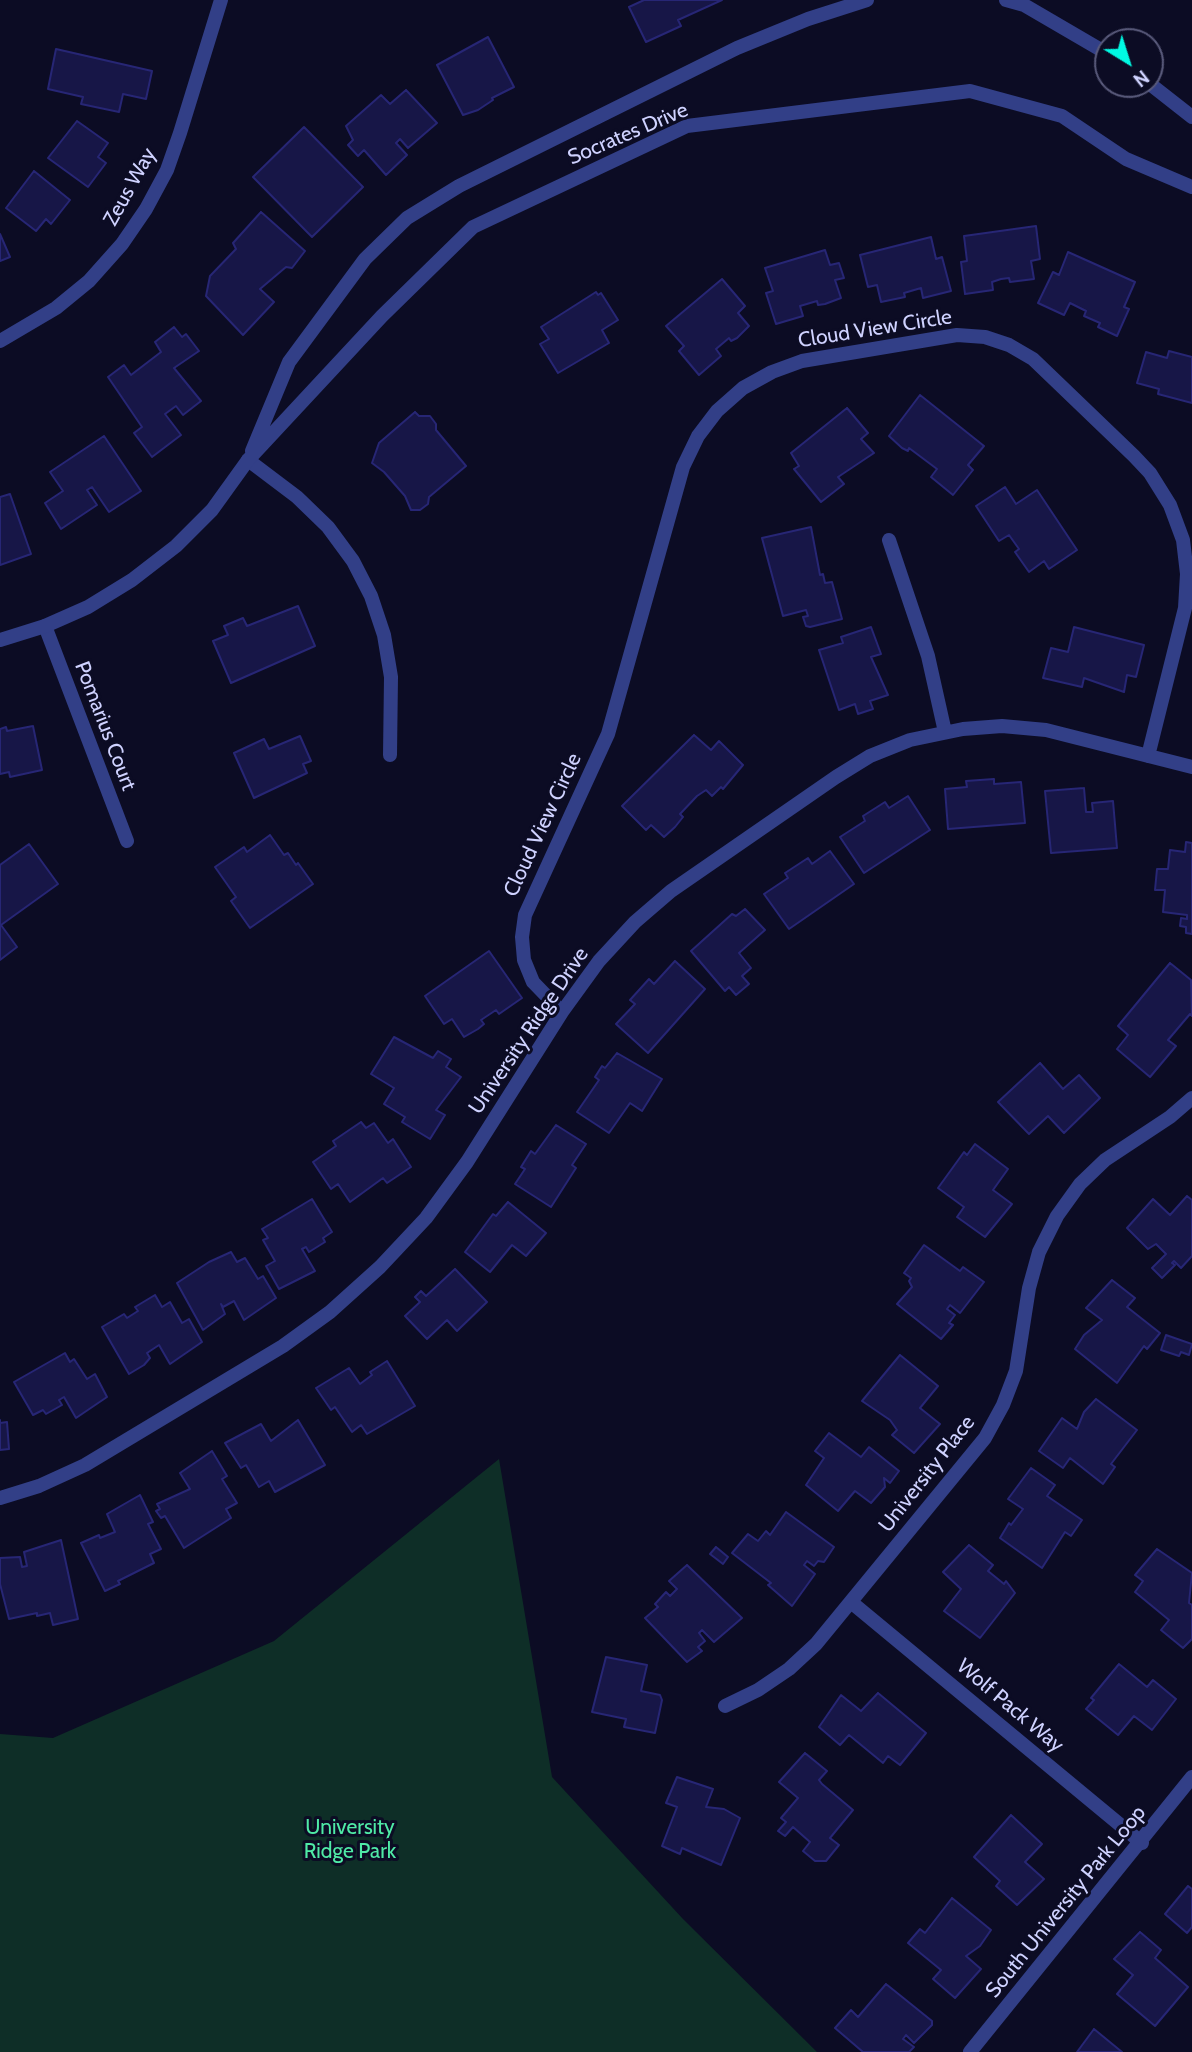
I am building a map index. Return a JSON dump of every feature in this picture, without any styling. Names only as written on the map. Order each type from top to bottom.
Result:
[{"type":"street","name":"Zeus Way","points":[[0,341],[56,308],[89,281],[122,244],[146,209],[176,145],[221,0]]},
{"type":"street","name":"Socrates Drive","points":[[248,460],[289,362],[365,259],[407,218],[459,186],[737,48],[808,19],[867,0]]},
{"type":"street","points":[[1006,0],[1024,5],[1094,46]]},
{"type":"street","name":"Socrates Drive","points":[[0,640],[45,626],[88,607],[132,580],[176,546],[212,510],[248,460],[382,316],[473,227],[687,126],[971,91],[1062,117],[1126,159],[1192,187]]},
{"type":"street","points":[[1164,95],[1192,117]]},
{"type":"street","name":"Cloud View Circle","points":[[562,1012],[533,982],[524,960],[522,937],[525,915],[608,734],[682,467],[698,436],[717,411],[743,388],[772,372],[802,360],[957,335],[985,337],[1009,345],[1033,359],[1150,472],[1170,505],[1183,540],[1187,574],[1185,608],[1148,756]]},
{"type":"street","points":[[248,460],[297,497],[328,527],[352,561],[371,596],[384,635],[391,677],[390,755]]},
{"type":"street","points":[[889,540],[928,656],[945,732]]},
{"type":"street","name":"Pomarius Court","points":[[45,626],[127,841]]},
{"type":"street","name":"University Ridge Drive","points":[[0,1498],[39,1486],[85,1465],[283,1346],[330,1312],[380,1267],[426,1218],[467,1162],[562,1012],[599,961],[635,922],[671,891],[870,757],[910,740],[945,732],[1002,726],[1046,730],[1192,767]]},
{"type":"street","name":"University Place","points":[[726,1706],[789,1670],[816,1644],[985,1438],[1003,1405],[1016,1371],[1029,1288],[1040,1252],[1057,1216],[1080,1184],[1105,1160],[1170,1117],[1192,1098]]},
{"type":"street","name":"Wolf Pack Way","points":[[851,1602],[1142,1843]]},
{"type":"street","name":"South University Park Loop","points":[[970,2052],[1142,1843],[1192,1777]]},
{"type":"green space","name":"University Ridge Park","points":[[499,1459],[552,1777],[683,1919],[817,2052],[0,2052],[0,1734],[53,1738],[274,1641]]},
{"type":"building","points":[[644,0],[722,0],[678,20],[681,26],[646,42],[629,7]]},
{"type":"building","points":[[488,37],[514,87],[492,98],[493,100],[478,110],[463,115],[437,65]]},
{"type":"building","points":[[56,49],[152,71],[146,99],[123,94],[119,112],[81,104],[83,97],[48,89]]},
{"type":"building","points":[[406,90],[437,123],[408,148],[400,139],[396,143],[407,155],[386,175],[364,150],[358,156],[348,145],[353,140],[346,126],[381,95],[390,104]]},
{"type":"building","points":[[77,121],[108,143],[98,157],[106,163],[88,187],[48,158]]},
{"type":"building","points":[[304,127],[363,187],[312,237],[253,177]]},
{"type":"building","points":[[34,171],[70,200],[51,224],[46,219],[36,231],[6,208]]},
{"type":"building","points":[[261,212],[305,251],[292,268],[286,267],[260,289],[274,302],[243,335],[206,296],[210,276],[236,249],[233,243]]},
{"type":"building","points":[[1036,226],[1040,259],[1031,261],[1034,279],[1010,282],[1009,278],[1001,279],[992,282],[993,290],[965,294],[961,262],[967,261],[964,236]]},
{"type":"building","points":[[0,234],[10,257],[0,261]]},
{"type":"building","points":[[931,237],[936,259],[942,257],[951,291],[923,298],[921,288],[904,293],[905,297],[881,302],[877,285],[868,287],[860,255]]},
{"type":"building","points":[[825,250],[830,265],[839,263],[844,278],[835,280],[841,298],[825,304],[818,305],[817,301],[800,306],[803,316],[776,324],[766,293],[773,291],[765,268]]},
{"type":"building","points":[[1068,252],[1135,282],[1124,307],[1129,309],[1117,336],[1098,327],[1100,323],[1084,316],[1086,311],[1070,303],[1064,315],[1038,303],[1053,272],[1059,275]]},
{"type":"building","points":[[722,279],[745,306],[738,313],[749,326],[737,338],[731,341],[729,338],[716,349],[721,356],[699,375],[679,351],[684,346],[666,326]]},
{"type":"building","points":[[596,292],[598,295],[601,293],[618,320],[602,330],[609,343],[558,373],[540,344],[549,339],[541,327]]},
{"type":"building","points":[[174,327],[182,337],[186,334],[199,351],[174,368],[201,401],[183,415],[176,406],[165,414],[181,435],[152,457],[134,433],[142,427],[108,377],[124,365],[131,375],[161,352],[155,342]]},
{"type":"building","points":[[1169,351],[1192,357],[1192,403],[1158,394],[1159,389],[1137,383],[1146,352],[1167,358]]},
{"type":"building","points":[[920,395],[984,446],[968,465],[973,470],[953,495],[931,477],[937,469],[909,448],[908,451],[902,448],[889,436]]},
{"type":"building","points":[[847,408],[868,433],[861,439],[874,453],[838,477],[844,484],[821,502],[794,469],[799,466],[791,453]]},
{"type":"building","points":[[415,412],[419,416],[430,416],[436,424],[436,430],[466,466],[429,497],[428,504],[420,510],[411,510],[405,496],[384,472],[372,463],[379,443]]},
{"type":"building","points":[[104,436],[141,491],[109,512],[92,487],[87,490],[97,505],[61,529],[45,503],[63,491],[50,472]]},
{"type":"building","points":[[1005,487],[1016,504],[1037,490],[1077,550],[1049,569],[1044,561],[1029,572],[1015,552],[1019,549],[1009,535],[999,541],[976,506]]},
{"type":"building","points":[[10,494],[31,554],[0,565],[0,497]]},
{"type":"building","points":[[811,527],[820,575],[823,574],[825,583],[832,582],[842,619],[810,627],[806,626],[803,617],[808,616],[806,610],[783,616],[762,538]]},
{"type":"building","points":[[298,606],[315,646],[231,683],[213,641],[228,635],[224,626],[243,618],[247,626]]},
{"type":"building","points":[[871,627],[881,654],[871,657],[888,695],[870,701],[873,709],[858,714],[855,704],[839,710],[819,650],[843,643],[841,637]]},
{"type":"building","points":[[1074,627],[1144,645],[1136,677],[1127,675],[1124,692],[1084,678],[1082,687],[1043,678],[1051,648],[1068,652]]},
{"type":"building","points":[[33,726],[42,770],[10,777],[9,772],[0,774],[0,729],[6,727],[7,731]]},
{"type":"building","points":[[694,735],[711,750],[719,741],[743,765],[723,789],[721,787],[712,796],[706,790],[697,796],[680,814],[683,817],[675,827],[664,837],[651,825],[646,830],[622,806]]},
{"type":"building","points":[[300,736],[311,761],[303,764],[307,773],[254,798],[234,753],[264,739],[269,749]]},
{"type":"building","points":[[994,779],[994,784],[1021,782],[1025,823],[948,829],[945,789],[967,787],[966,781]]},
{"type":"building","points":[[1084,788],[1086,812],[1093,812],[1092,803],[1113,801],[1117,848],[1051,853],[1045,791]]},
{"type":"building","points":[[908,796],[930,830],[864,873],[840,837],[865,821],[863,816],[885,802],[889,808]]},
{"type":"building","points":[[270,835],[284,855],[288,853],[296,865],[298,863],[313,884],[250,928],[231,901],[236,897],[215,867],[244,847],[247,852]]},
{"type":"building","points":[[1186,842],[1192,843],[1192,934],[1186,933],[1186,927],[1180,926],[1181,918],[1187,919],[1187,915],[1163,912],[1165,890],[1155,890],[1157,869],[1168,869],[1170,850],[1185,852]]},
{"type":"building","points":[[29,844],[58,884],[1,925],[17,947],[0,960],[0,865]]},
{"type":"building","points":[[830,851],[854,884],[789,929],[764,894],[788,878],[785,873],[808,858],[812,864]]},
{"type":"building","points":[[745,909],[765,930],[739,953],[751,968],[742,976],[749,984],[736,995],[729,987],[725,991],[691,951],[732,914],[736,916]]},
{"type":"building","points":[[489,951],[522,998],[499,1014],[496,1010],[481,1020],[484,1024],[464,1037],[452,1019],[444,1024],[425,996]]},
{"type":"building","points":[[675,961],[705,989],[648,1053],[616,1024],[635,1004],[630,1000],[649,979],[654,984]]},
{"type":"building","points":[[1170,963],[1191,980],[1192,1016],[1190,1014],[1168,1040],[1176,1046],[1150,1077],[1117,1049],[1128,1035],[1118,1026]]},
{"type":"building","points":[[394,1037],[433,1058],[438,1051],[451,1059],[446,1067],[461,1077],[436,1110],[445,1115],[430,1139],[402,1122],[405,1117],[384,1104],[394,1088],[371,1074]]},
{"type":"building","points":[[617,1053],[662,1079],[642,1111],[630,1103],[609,1133],[577,1112],[599,1080],[595,1077],[602,1066],[605,1068]]},
{"type":"building","points":[[1040,1063],[1063,1089],[1079,1075],[1100,1098],[1064,1133],[1048,1116],[1029,1134],[998,1102]]},
{"type":"building","points":[[361,1122],[366,1128],[374,1123],[388,1143],[393,1139],[411,1167],[387,1183],[383,1178],[350,1202],[338,1184],[331,1189],[313,1162],[336,1146],[333,1141]]},
{"type":"building","points":[[556,1125],[586,1144],[572,1165],[576,1168],[551,1207],[515,1184],[525,1169],[521,1167],[531,1151],[535,1154]]},
{"type":"building","points":[[975,1144],[1008,1169],[993,1190],[1012,1204],[985,1237],[957,1217],[964,1207],[938,1188],[964,1152],[967,1155]]},
{"type":"building","points":[[1187,1196],[1192,1200],[1192,1256],[1181,1268],[1174,1261],[1172,1263],[1175,1265],[1162,1278],[1152,1268],[1166,1254],[1156,1244],[1148,1249],[1127,1228],[1153,1199],[1170,1215]]},
{"type":"building","points":[[312,1199],[332,1232],[323,1238],[325,1242],[309,1252],[306,1247],[302,1249],[315,1271],[279,1289],[266,1266],[275,1261],[263,1240],[268,1238],[262,1229]]},
{"type":"building","points":[[508,1202],[546,1233],[526,1256],[512,1245],[490,1272],[465,1252],[493,1214],[496,1216]]},
{"type":"building","points":[[924,1245],[960,1271],[963,1267],[984,1282],[960,1313],[950,1305],[947,1309],[955,1315],[949,1323],[953,1325],[941,1339],[897,1304],[912,1287],[909,1281],[911,1278],[904,1273]]},
{"type":"building","points":[[231,1252],[237,1262],[245,1258],[258,1279],[263,1276],[276,1298],[244,1320],[234,1301],[223,1307],[221,1304],[225,1314],[203,1330],[177,1283],[209,1262]]},
{"type":"building","points":[[455,1269],[487,1302],[457,1331],[447,1320],[427,1339],[405,1316],[420,1302],[415,1297],[421,1291],[426,1296]]},
{"type":"building","points":[[1112,1280],[1135,1298],[1127,1307],[1160,1333],[1147,1349],[1144,1346],[1117,1383],[1075,1349],[1084,1335],[1102,1320],[1086,1308]]},
{"type":"building","points":[[155,1295],[162,1307],[170,1302],[182,1323],[189,1319],[202,1342],[170,1364],[159,1345],[147,1353],[150,1358],[144,1365],[129,1374],[102,1327],[124,1314],[127,1318],[138,1311],[135,1307]]},
{"type":"building","points":[[1166,1335],[1192,1344],[1189,1355],[1181,1352],[1179,1356],[1161,1350]]},
{"type":"building","points":[[65,1353],[70,1362],[74,1359],[87,1379],[95,1374],[107,1397],[76,1418],[64,1397],[59,1400],[62,1405],[46,1414],[43,1410],[33,1415],[14,1382]]},
{"type":"building","points":[[900,1355],[938,1386],[920,1408],[940,1424],[914,1453],[892,1435],[897,1430],[890,1420],[862,1401]]},
{"type":"building","points":[[387,1361],[415,1406],[367,1434],[361,1425],[352,1432],[335,1407],[331,1410],[316,1388],[349,1368],[360,1384],[372,1375],[370,1372]]},
{"type":"building","points":[[1096,1399],[1137,1430],[1111,1464],[1115,1467],[1103,1484],[1070,1458],[1063,1468],[1039,1451],[1062,1418],[1077,1429],[1084,1412]]},
{"type":"building","points":[[298,1420],[325,1465],[275,1492],[269,1481],[259,1487],[246,1465],[241,1468],[225,1443],[261,1424],[271,1441]]},
{"type":"building","points":[[7,1422],[9,1449],[0,1450],[0,1423]]},
{"type":"building","points":[[829,1433],[861,1457],[869,1447],[899,1471],[890,1483],[884,1478],[885,1487],[871,1503],[855,1491],[838,1511],[806,1485],[824,1458],[815,1451]]},
{"type":"building","points":[[212,1451],[227,1476],[222,1479],[237,1503],[226,1509],[231,1518],[184,1548],[165,1516],[161,1518],[156,1511],[160,1509],[157,1504],[190,1489],[180,1473]]},
{"type":"building","points":[[1031,1468],[1055,1485],[1047,1496],[1082,1520],[1071,1536],[1065,1532],[1042,1568],[1000,1538],[1009,1523],[1011,1525],[1023,1509],[1008,1499]]},
{"type":"building","points":[[140,1495],[153,1522],[148,1524],[161,1549],[150,1554],[154,1563],[118,1581],[120,1584],[105,1591],[81,1543],[115,1532],[107,1514]]},
{"type":"building","points":[[786,1512],[834,1547],[824,1562],[818,1561],[814,1566],[807,1561],[804,1565],[815,1574],[792,1606],[768,1585],[771,1583],[732,1553],[748,1534],[758,1541],[766,1531],[770,1535]]},
{"type":"building","points":[[61,1540],[78,1619],[53,1625],[50,1613],[37,1616],[37,1613],[9,1619],[0,1584],[0,1558],[20,1557],[22,1567],[27,1566],[24,1552]]},
{"type":"building","points":[[969,1545],[993,1565],[988,1571],[1004,1584],[1006,1581],[1015,1593],[980,1638],[944,1611],[961,1589],[943,1572]]},
{"type":"building","points":[[716,1547],[728,1557],[723,1564],[710,1554]]},
{"type":"building","points":[[1157,1549],[1192,1573],[1189,1603],[1192,1605],[1192,1639],[1183,1648],[1161,1630],[1169,1620],[1135,1592],[1143,1581],[1135,1575]]},
{"type":"building","points":[[687,1565],[742,1618],[714,1642],[702,1630],[699,1633],[705,1641],[698,1647],[702,1651],[687,1662],[645,1618],[658,1607],[655,1604],[666,1592],[670,1596],[677,1589],[669,1581]]},
{"type":"building","points":[[606,1657],[647,1665],[641,1691],[660,1695],[662,1700],[655,1733],[624,1727],[626,1719],[592,1712]]},
{"type":"building","points":[[1119,1664],[1147,1687],[1153,1680],[1176,1699],[1152,1730],[1134,1716],[1118,1735],[1086,1709],[1094,1700],[1091,1698]]},
{"type":"building","points":[[878,1693],[926,1733],[900,1765],[888,1756],[883,1763],[849,1735],[840,1745],[819,1727],[841,1695],[861,1711]]},
{"type":"building","points":[[805,1753],[827,1771],[819,1780],[822,1784],[853,1810],[830,1838],[839,1845],[826,1861],[815,1861],[803,1851],[810,1842],[793,1827],[785,1836],[778,1831],[786,1822],[781,1818],[798,1798],[779,1782]]},
{"type":"building","points":[[677,1777],[713,1789],[706,1807],[724,1809],[740,1818],[721,1865],[682,1848],[680,1854],[662,1846],[677,1807],[666,1803]]},
{"type":"building","points":[[1011,1815],[1042,1844],[1025,1862],[1044,1879],[1017,1905],[996,1886],[1000,1881],[974,1857]]},
{"type":"building","points":[[1188,1886],[1192,1889],[1192,1927],[1187,1933],[1165,1914]]},
{"type":"building","points":[[952,1898],[991,1930],[980,1946],[966,1956],[981,1969],[955,1998],[933,1979],[941,1970],[908,1943],[920,1929],[925,1933]]},
{"type":"building","points":[[1140,1932],[1161,1950],[1155,1958],[1188,1987],[1155,2026],[1117,1994],[1133,1975],[1114,1959]]},
{"type":"building","points":[[886,1984],[932,2021],[932,2025],[914,2043],[906,2035],[903,2039],[914,2047],[909,2052],[863,2052],[835,2028],[851,2010],[858,2017]]},
{"type":"building","points":[[1094,2029],[1122,2052],[1077,2052]]}]
